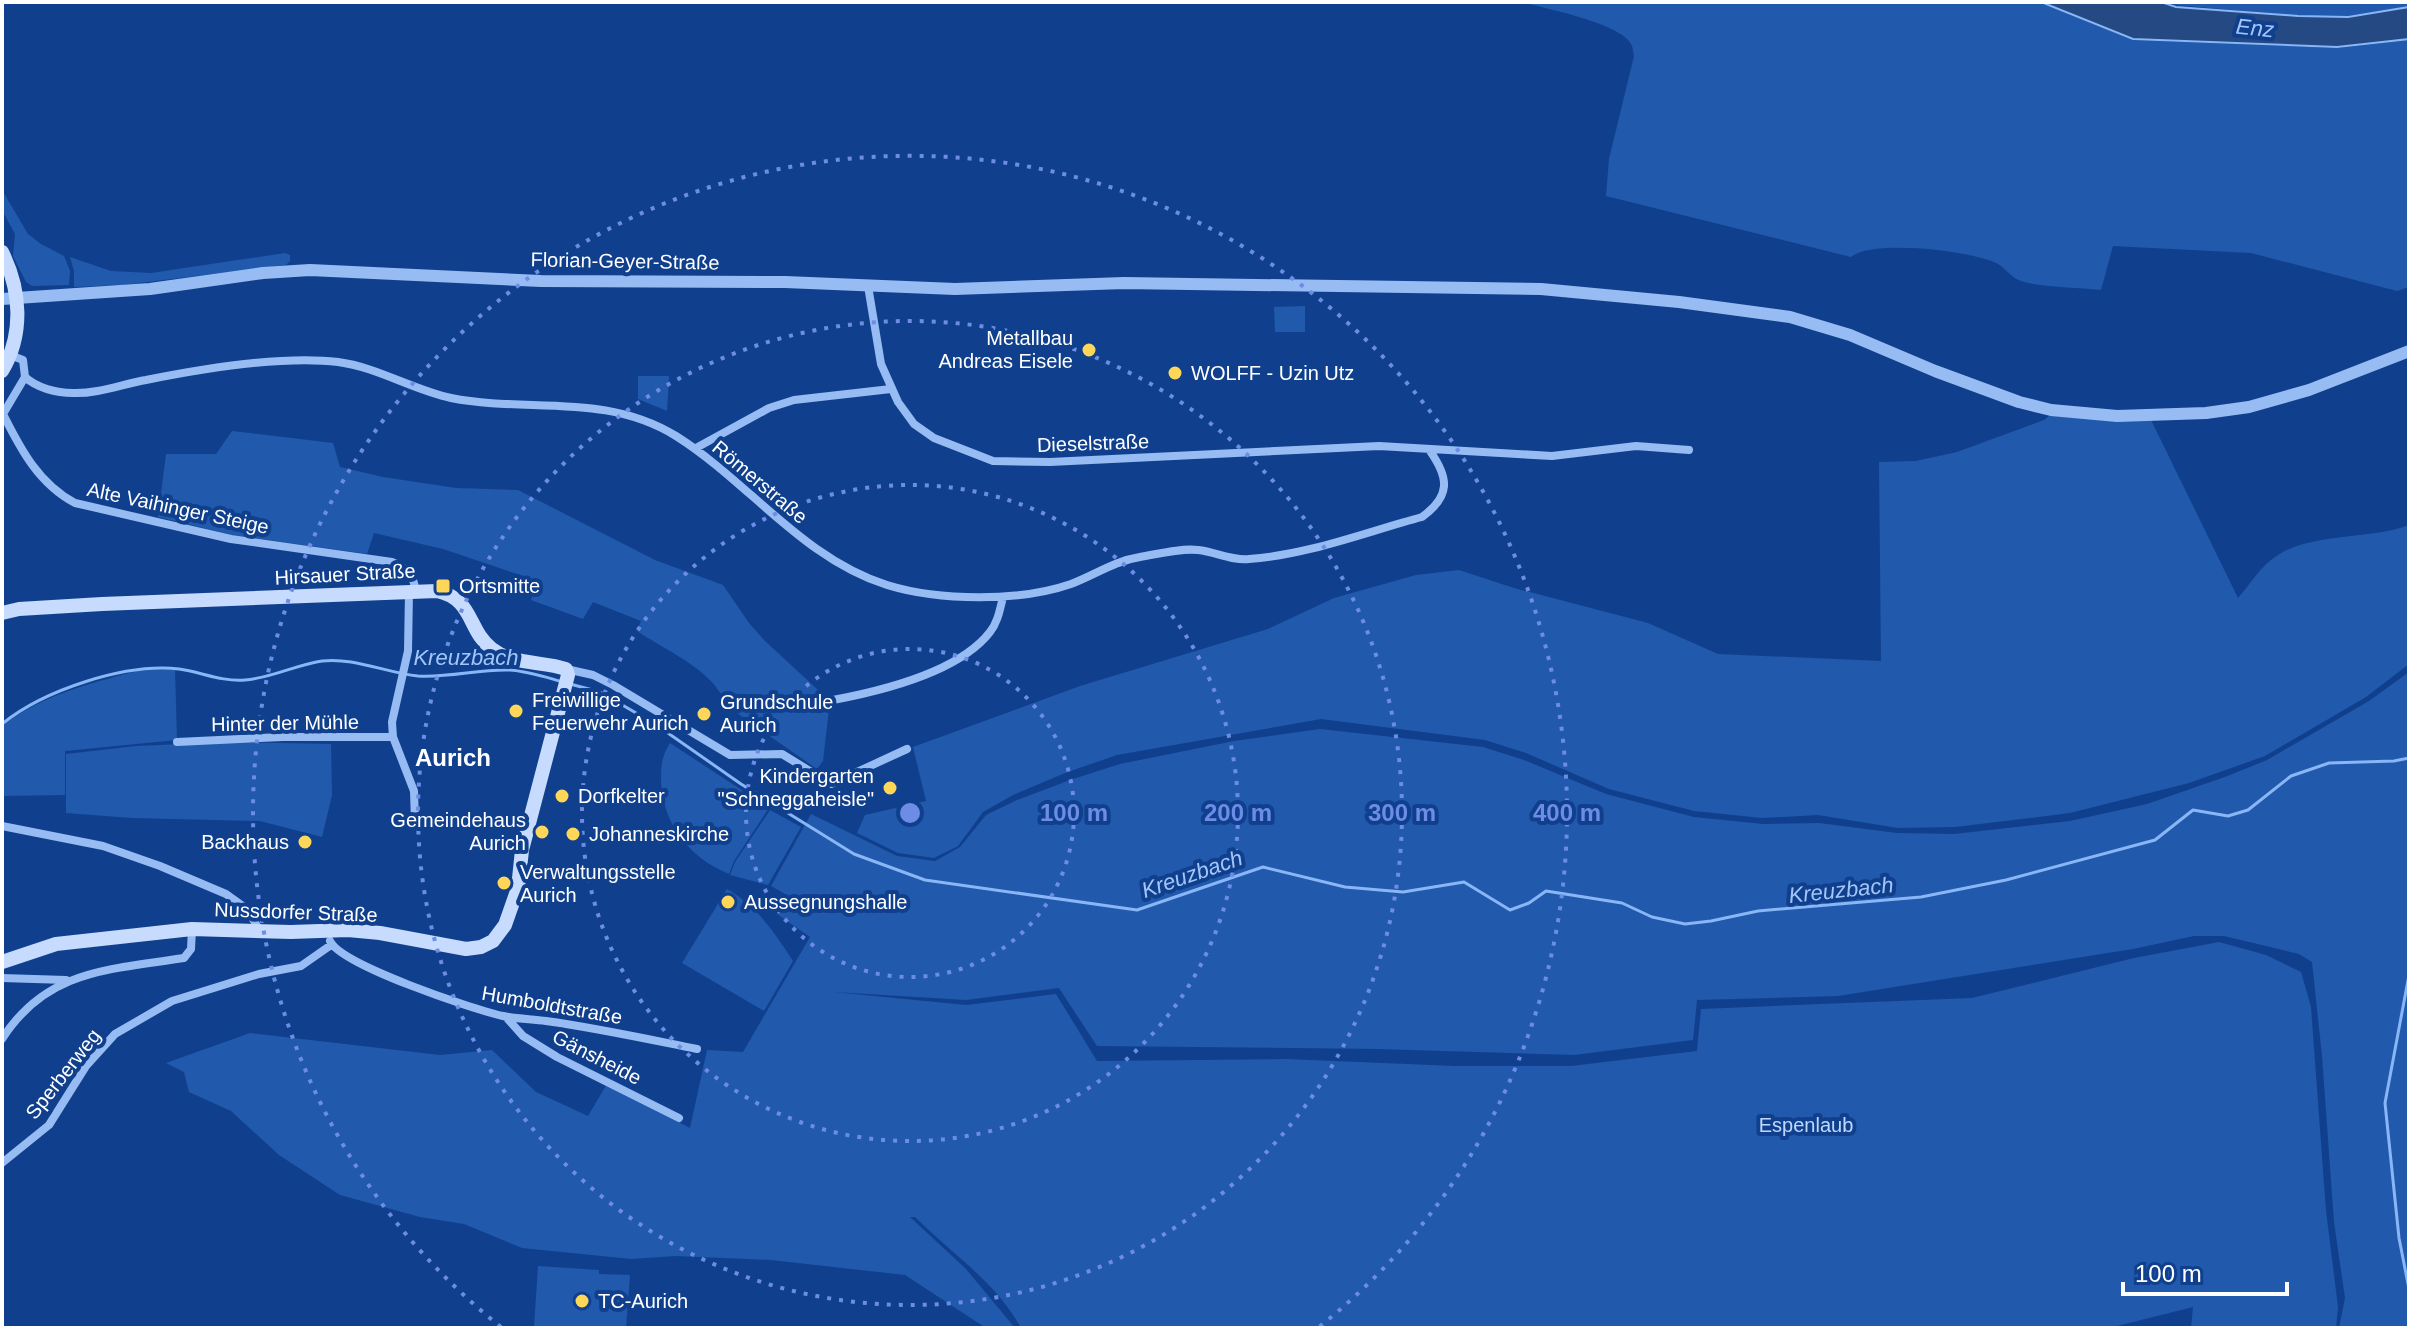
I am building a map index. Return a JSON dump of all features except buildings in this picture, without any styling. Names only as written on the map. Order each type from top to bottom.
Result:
[{"type":"main road","points":[[2,252],[17,327],[10,355],[2,371]]},
{"type":"main road","name":"Hirsauer Straße","points":[[2,613],[72,605],[442,592],[458,600],[467,610],[486,644],[494,652],[566,677]]},
{"type":"main road","name":"Nussdorfer Straße","points":[[2,962],[56,944],[192,929],[260,931],[329,939],[370,932],[466,949],[493,941],[505,925],[518,888],[522,850],[566,677]]},
{"type":"street","name":"Florian-Geyer-Straße","points":[[9,298],[150,289],[263,273],[310,270],[513,280],[785,282],[955,289],[1110,283],[1528,289],[1595,293],[1773,313],[1850,335],[2019,402],[2090,415],[2179,415],[2249,407],[2309,390],[2409,351]]},
{"type":"street","name":"Dieselstraße","points":[[868,286],[879,353],[891,389],[914,424],[934,438],[993,461],[1050,462],[1379,446],[1552,456],[1636,446],[1689,450]]},
{"type":"street","points":[[10,355],[23,360],[25,377]]},
{"type":"street","name":"Römerstraße","points":[[25,377],[33,384],[51,390],[74,393],[197,371],[292,360],[340,362],[426,392],[454,398],[493,403],[578,406],[617,413],[662,429],[696,448],[773,517],[832,560],[888,585],[971,598],[1003,597],[1067,585],[1110,564],[1133,558],[1200,550],[1246,560],[1285,554],[1422,517],[1440,502],[1445,482],[1442,470],[1430,451]]},
{"type":"street","name":"Alte Vaihinger Steige","points":[[25,377],[2,414],[23,453],[58,494],[75,503],[231,539],[392,562],[409,572],[414,580],[412,591]]},
{"type":"street","points":[[696,448],[769,408],[794,400],[891,389]]},
{"type":"street","points":[[412,591],[405,665],[392,722],[393,737],[412,783],[415,822]]},
{"type":"street","points":[[833,700],[905,682],[953,661],[990,632],[999,615],[1003,597]]},
{"type":"street","points":[[566,677],[593,675],[730,755],[782,754],[831,784],[907,749]]},
{"type":"street","name":"Hinter der Mühle","points":[[177,742],[283,737],[393,737]]},
{"type":"street","points":[[2,826],[103,846],[160,866],[226,894],[247,909],[260,931]]},
{"type":"street","points":[[2,978],[67,980],[184,958],[191,949],[192,929]]},
{"type":"street","name":"Humboldtstraße","points":[[329,939],[347,957],[403,982],[506,1017],[545,1021],[697,1049]]},
{"type":"street","name":"Sperberweg","points":[[2,1163],[49,1125],[86,1066],[115,1034],[172,1001],[259,974],[301,966],[329,939]]},
{"type":"street","points":[[2,1039],[17,1016],[67,980]]},
{"type":"street","name":"Gänsheide","points":[[506,1017],[523,1036],[557,1057],[679,1118]]},
{"type":"green space","points":[[1522,2],[2038,2],[2133,40],[2338,48],[2409,40],[2409,287],[2397,291],[2251,253],[2113,246],[2101,290],[2049,286],[2021,281],[1996,263],[1966,254],[1899,248],[1862,252],[1851,257],[1606,196],[1609,159],[1634,56],[1632,45],[1624,36],[1598,23]]},
{"type":"green space","points":[[2165,2],[2409,2],[2409,7],[2347,16],[2298,16]]},
{"type":"green space","points":[[2,190],[28,234],[64,256],[70,271],[69,285],[32,286],[26,282],[13,256],[15,234],[2,210]]},
{"type":"green space","points":[[285,253],[290,255],[286,265],[123,285],[74,287],[70,257],[111,271],[151,273]]},
{"type":"green space","points":[[1305,306],[1305,332],[1275,332],[1274,307]]},
{"type":"green space","points":[[638,376],[669,376],[667,411],[638,399]]},
{"type":"green space","points":[[2050,415],[2151,420],[2238,598],[2266,564],[2285,551],[2319,540],[2409,525],[2409,664],[2366,697],[2265,756],[2189,783],[2070,813],[1955,827],[1898,828],[1818,815],[1762,818],[1694,811],[1609,789],[1526,753],[1485,740],[1321,719],[1117,755],[1065,773],[1013,795],[983,812],[958,846],[934,858],[898,853],[857,833],[865,815],[926,801],[913,747],[1080,686],[1268,629],[1334,598],[1416,575],[1459,570],[1514,588],[1648,623],[1718,654],[1881,661],[1879,462],[1916,461],[1957,452],[2044,420]]},
{"type":"green space","points":[[232,431],[333,443],[340,467],[383,477],[456,488],[518,490],[655,560],[723,585],[765,641],[830,701],[823,761],[817,769],[741,716],[704,674],[637,631],[641,621],[593,602],[583,619],[531,600],[538,581],[443,549],[374,533],[367,554],[232,535],[158,517],[166,454],[216,454]]},
{"type":"green space","points":[[145,669],[175,670],[177,740],[65,751],[65,795],[2,796],[2,726],[52,697]]},
{"type":"green space","name":"Espenlaub","points":[[2409,672],[2409,1328],[2339,1328],[2345,1298],[2334,1222],[2312,962],[2299,954],[2224,936],[2194,936],[2133,949],[1838,996],[1697,1000],[1693,1040],[1574,1055],[1097,1046],[1059,988],[966,1000],[834,992],[966,1005],[1056,994],[1097,1061],[1286,1059],[1455,1066],[1571,1066],[1697,1051],[1701,1009],[1972,998],[2134,958],[2219,942],[2266,955],[2301,972],[2311,1007],[2326,1211],[2338,1307],[2336,1328],[2191,1328],[2193,1307],[2109,1328],[1021,1328],[986,1282],[915,1217],[910,1217],[966,1269],[1015,1328],[986,1328],[905,1275],[771,1260],[676,1256],[631,1259],[522,1248],[464,1224],[420,1217],[340,1195],[279,1155],[231,1111],[189,1092],[184,1072],[166,1063],[250,1033],[440,1055],[492,1050],[536,1092],[588,1116],[607,1084],[690,1128],[707,1050],[743,1052],[810,937],[777,914],[787,895],[771,886],[811,814],[897,856],[935,861],[960,847],[986,815],[1070,780],[1120,764],[1234,741],[1320,729],[1483,747],[1524,760],[1606,794],[1694,817],[1763,824],[1819,823],[1897,833],[1954,834],[2070,821],[2147,804],[2225,777],[2267,760],[2369,701]]},
{"type":"green space","points":[[230,742],[331,744],[332,795],[322,837],[260,821],[66,813],[66,754],[136,746]]},
{"type":"green space","points":[[670,743],[769,808],[734,861],[729,874],[701,858],[672,824],[666,810],[661,779],[662,760]]},
{"type":"green space","points":[[770,810],[801,827],[768,885],[730,875],[735,862]]},
{"type":"green space","points":[[727,889],[756,912],[793,961],[764,1011],[682,963]]},
{"type":"green space","name":"TC-Aurich","points":[[538,1266],[630,1275],[626,1328],[534,1327]]},
{"type":"water","name":"Enz","points":[[2041,2],[2161,2],[2176,7],[2348,17],[2409,7],[2409,39],[2337,47],[2133,39]]},
{"type":"waterway","name":"Kreuzbach","points":[[2,724],[62,690],[110,675],[158,668],[245,680],[334,660],[418,676],[509,670],[563,682]]},
{"type":"waterway","name":"Kreuzbach","points":[[570,684],[600,692],[655,724],[741,784],[854,854],[925,880],[1137,910],[1263,867],[1345,887],[1403,892],[1464,882],[1510,910],[1529,903],[1546,891],[1622,903],[1652,917],[1685,924],[1758,911],[1921,897],[2006,880],[2155,840],[2193,810],[2228,816],[2248,810],[2291,776],[2329,763],[2409,758]]},
{"type":"waterway","points":[[2409,975],[2385,1103],[2399,1238],[2409,1289]]},
{"type":"place","name":"Metallbau Andreas Eisele","points":[[1089,350]]},
{"type":"place","name":"WOLFF - Uzin Utz","points":[[1175,373]]},
{"type":"place","name":"Ortsmitte","points":[[443,586]]},
{"type":"place","name":"Freiwillige Feuerwehr Aurich","points":[[516,711]]},
{"type":"place","name":"Grundschule Aurich","points":[[704,714]]},
{"type":"place","name":"Kindergarten \"Schneggaheisle\"","points":[[890,788]]},
{"type":"place","name":"Dorfkelter","points":[[562,796]]},
{"type":"place","name":"Gemeindehaus Aurich","points":[[542,832]]},
{"type":"place","name":"Johanneskirche","points":[[573,834]]},
{"type":"place","name":"Backhaus","points":[[305,842]]},
{"type":"place","name":"Verwaltungsstelle Aurich","points":[[504,883]]},
{"type":"place","name":"Aussegnungshalle","points":[[728,902]]},
{"type":"place","name":"TC-Aurich","points":[[582,1301]]},
{"type":"district","name":"Aurich","points":[[453,757]]}]
